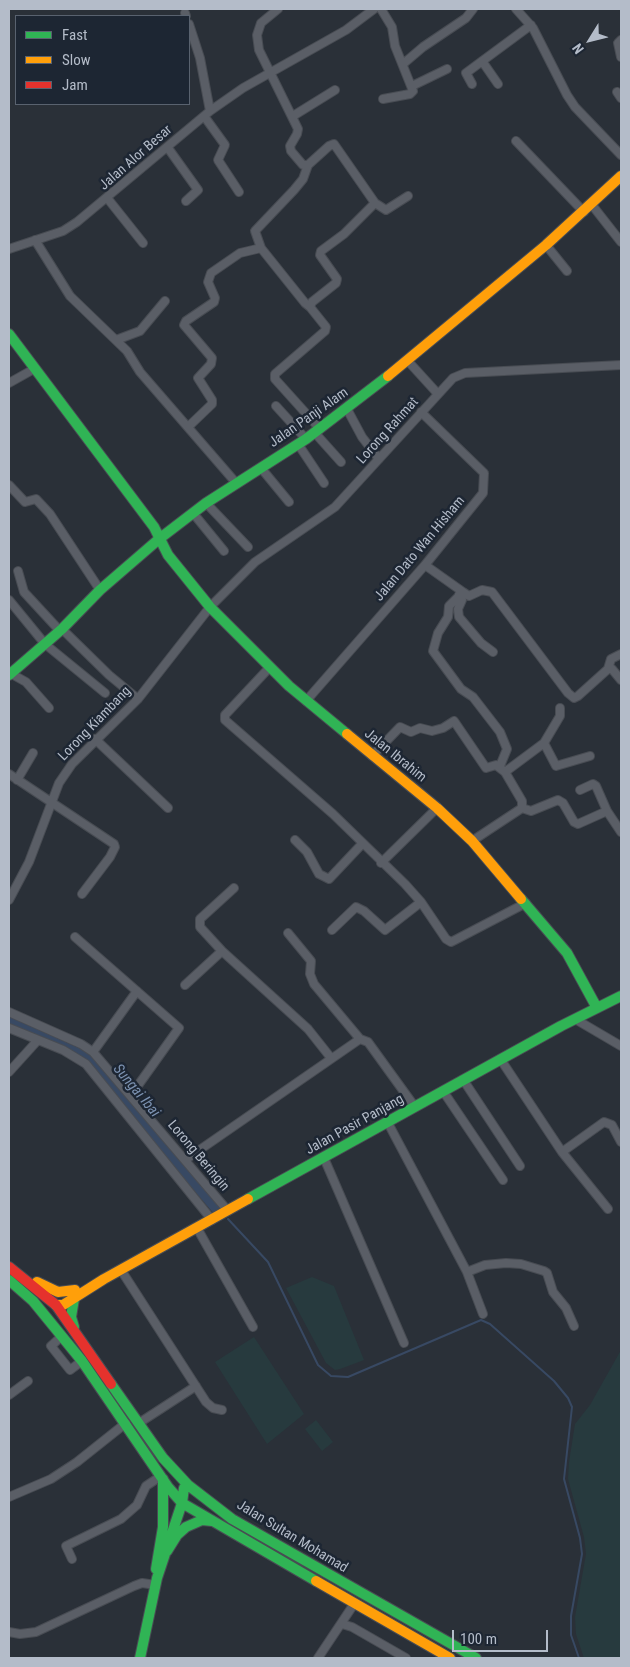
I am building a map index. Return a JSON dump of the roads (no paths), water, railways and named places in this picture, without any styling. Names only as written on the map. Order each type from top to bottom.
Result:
[{"type":"main road","name":"Jalan Panji Alam","points":[[10,674],[61,630],[100,590],[159,539],[206,503],[310,437],[347,409],[546,245],[621,176]]},
{"type":"main road","name":"Jalan Ibrahim","points":[[9,334],[154,527],[168,555],[210,607],[269,668],[306,701],[437,808],[472,842],[568,953],[597,1008]]},
{"type":"main road","name":"Jalan Pasir Panjang","points":[[56,1305],[60,1299],[75,1295],[86,1284],[104,1279],[121,1270],[575,1019],[621,996]]},
{"type":"main road","points":[[9,1266],[52,1290],[75,1295],[70,1316],[75,1330]]},
{"type":"main road","name":"Jalan Sultan Mohamad","points":[[9,1266],[56,1305],[163,1458],[188,1485],[232,1519],[476,1658]]},
{"type":"main road","points":[[9,1279],[46,1304],[56,1305],[55,1315],[82,1360]]},
{"type":"main road","name":"Jalan Sultan Mohamad","points":[[9,1279],[33,1301],[82,1360],[162,1478],[180,1500],[212,1521],[450,1658]]},
{"type":"main road","points":[[163,1458],[184,1488],[201,1502],[232,1519]]},
{"type":"main road","points":[[140,1658],[156,1578],[163,1527],[162,1478]]},
{"type":"main road","points":[[156,1578],[184,1488]]},
{"type":"main road","points":[[167,1551],[180,1500]]},
{"type":"main road","points":[[156,1578],[176,1535],[186,1527],[202,1520],[212,1521]]},
{"type":"street","points":[[278,9],[261,23],[257,36],[259,50],[298,129],[290,146],[303,165],[308,165]]},
{"type":"street","name":"Jalan Alor Besar","points":[[9,249],[70,226],[108,199],[207,113],[270,73],[346,30],[374,9]]},
{"type":"street","points":[[381,9],[392,27],[395,46],[412,86],[410,94],[383,100]]},
{"type":"street","points":[[403,64],[422,47],[466,18],[473,9]]},
{"type":"street","points":[[516,9],[531,25],[571,101],[621,155]]},
{"type":"street","points":[[472,84],[466,73],[531,25]]},
{"type":"street","points":[[190,27],[200,58],[207,113],[225,145],[218,160],[239,192]]},
{"type":"street","points":[[621,40],[618,44],[621,57]]},
{"type":"street","points":[[482,62],[498,84]]},
{"type":"street","points":[[412,86],[447,69]]},
{"type":"street","points":[[292,116],[335,90]]},
{"type":"street","points":[[516,141],[584,212]]},
{"type":"street","points":[[324,483],[310,437],[275,379],[275,374],[326,331],[326,327],[261,248],[256,236],[257,227],[282,206],[303,179],[308,165],[329,146],[334,144],[375,203],[386,210],[408,196]]},
{"type":"street","points":[[168,148],[198,190],[186,201]]},
{"type":"street","points":[[108,199],[143,242]]},
{"type":"street","points":[[310,307],[312,302],[336,283],[337,279],[320,255],[321,251],[344,234],[375,203]]},
{"type":"street","points":[[592,204],[621,242]]},
{"type":"street","points":[[35,240],[70,296],[128,350],[140,372],[236,484]]},
{"type":"street","points":[[546,245],[567,271]]},
{"type":"street","points":[[188,427],[212,404],[212,400],[198,378],[200,373],[211,364],[212,358],[184,325],[186,321],[214,302],[215,298],[208,282],[211,273],[240,253],[261,248]]},
{"type":"street","points":[[116,340],[140,331],[165,301]]},
{"type":"street","points":[[407,360],[438,394]]},
{"type":"street","name":"Lorong Rahmat","points":[[210,607],[255,562],[335,507],[457,374],[621,365]]},
{"type":"street","points":[[9,383],[34,369]]},
{"type":"street","points":[[276,406],[341,462]]},
{"type":"street","points":[[347,409],[362,437],[379,459]]},
{"type":"street","name":"Jalan Dato Wan Hisham","points":[[306,701],[425,565],[483,492],[484,473],[421,412]]},
{"type":"street","points":[[261,468],[289,502]]},
{"type":"street","points":[[9,485],[25,502],[36,499],[50,514],[100,590]]},
{"type":"street","points":[[206,503],[248,547]]},
{"type":"street","points":[[193,513],[224,552]]},
{"type":"street","points":[[425,565],[461,594],[469,596],[482,590],[492,592],[568,694],[574,698],[608,669],[611,659],[621,654]]},
{"type":"street","points":[[18,571],[24,592],[61,630],[138,699]]},
{"type":"street","points":[[461,594],[462,600],[458,609],[459,616],[481,644],[493,652]]},
{"type":"street","points":[[461,594],[449,606],[448,617],[438,633],[433,651],[461,689],[473,697],[500,732],[508,749],[503,769]]},
{"type":"street","points":[[9,600],[45,644],[105,693]]},
{"type":"street","name":"Lorong Kiambang","points":[[9,900],[29,862],[50,803],[63,776],[95,739],[138,699],[210,607]]},
{"type":"street","points":[[269,668],[224,718],[333,814],[421,902],[451,942],[526,903]]},
{"type":"street","points":[[608,669],[612,669],[621,680]]},
{"type":"street","points":[[10,674],[26,682],[49,708]]},
{"type":"street","points":[[503,769],[544,742],[557,722],[560,708]]},
{"type":"street","points":[[372,756],[400,727],[411,732],[420,728],[432,731],[443,728],[454,721],[483,765],[490,768],[496,765],[503,769],[522,801],[522,808]]},
{"type":"street","points":[[95,739],[168,808]]},
{"type":"street","points":[[544,742],[556,766],[590,756]]},
{"type":"street","points":[[17,780],[33,753]]},
{"type":"street","points":[[9,774],[115,847],[82,894]]},
{"type":"street","points":[[580,790],[595,785],[607,811],[621,832]]},
{"type":"street","points":[[522,808],[531,811],[558,800],[563,803],[574,822],[578,824],[607,811]]},
{"type":"street","points":[[381,864],[437,808]]},
{"type":"street","points":[[472,842],[522,808]]},
{"type":"street","points":[[295,840],[307,852],[319,874],[329,879],[362,844]]},
{"type":"street","points":[[234,888],[198,922],[205,934],[222,951],[308,1029],[331,1058]]},
{"type":"street","points":[[332,930],[353,908],[358,907],[385,930],[421,902]]},
{"type":"street","points":[[288,933],[311,961],[310,974],[314,984],[360,1039],[368,1042],[415,1107]]},
{"type":"street","points":[[75,937],[179,1028],[139,1084],[128,1093]]},
{"type":"street","points":[[184,985],[222,951]]},
{"type":"street","points":[[93,1052],[137,992]]},
{"type":"street","name":"Lorong Beringin","points":[[9,1012],[81,1044],[93,1052],[228,1211]]},
{"type":"street","points":[[575,1019],[621,1046]]},
{"type":"street","points":[[9,1028],[63,1050],[86,1064],[212,1220]]},
{"type":"street","points":[[185,1160],[360,1039]]},
{"type":"street","points":[[9,1072],[38,1040]]},
{"type":"street","points":[[501,1060],[562,1152],[608,1209]]},
{"type":"street","points":[[464,1080],[520,1166]]},
{"type":"street","points":[[443,1092],[503,1180]]},
{"type":"street","points":[[562,1152],[604,1122],[612,1125],[621,1142]]},
{"type":"street","points":[[388,1123],[467,1272],[483,1314]]},
{"type":"street","points":[[324,1158],[404,1343]]},
{"type":"street","points":[[197,1228],[253,1327]]},
{"type":"street","points":[[467,1272],[486,1265],[506,1263],[521,1264],[544,1271],[547,1273],[553,1292],[566,1308],[574,1326]]},
{"type":"street","points":[[121,1270],[210,1406],[222,1410]]},
{"type":"street","points":[[62,1336],[51,1346],[70,1370],[82,1360]]},
{"type":"street","points":[[9,1395],[28,1381]]},
{"type":"street","points":[[139,1423],[196,1386]]},
{"type":"street","points":[[9,1497],[57,1475],[78,1462],[126,1423]]},
{"type":"street","points":[[72,1559],[66,1546],[121,1520],[137,1505],[146,1486],[162,1478]]},
{"type":"street","points":[[9,1632],[20,1634],[36,1632],[134,1586],[156,1578]]},
{"type":"street","points":[[318,1658],[354,1604]]},
{"type":"street","points":[[342,1624],[352,1627],[406,1658]]},
{"type":"waterway","name":"Sungai Ibai","points":[[9,1022],[79,1054],[93,1064],[217,1209]]},
{"type":"waterway","points":[[228,1219],[268,1262],[318,1365],[331,1376],[348,1377],[481,1320],[490,1324],[554,1381],[568,1398],[572,1407],[564,1479],[580,1538],[582,1554],[571,1616],[571,1635],[579,1658]]}]
